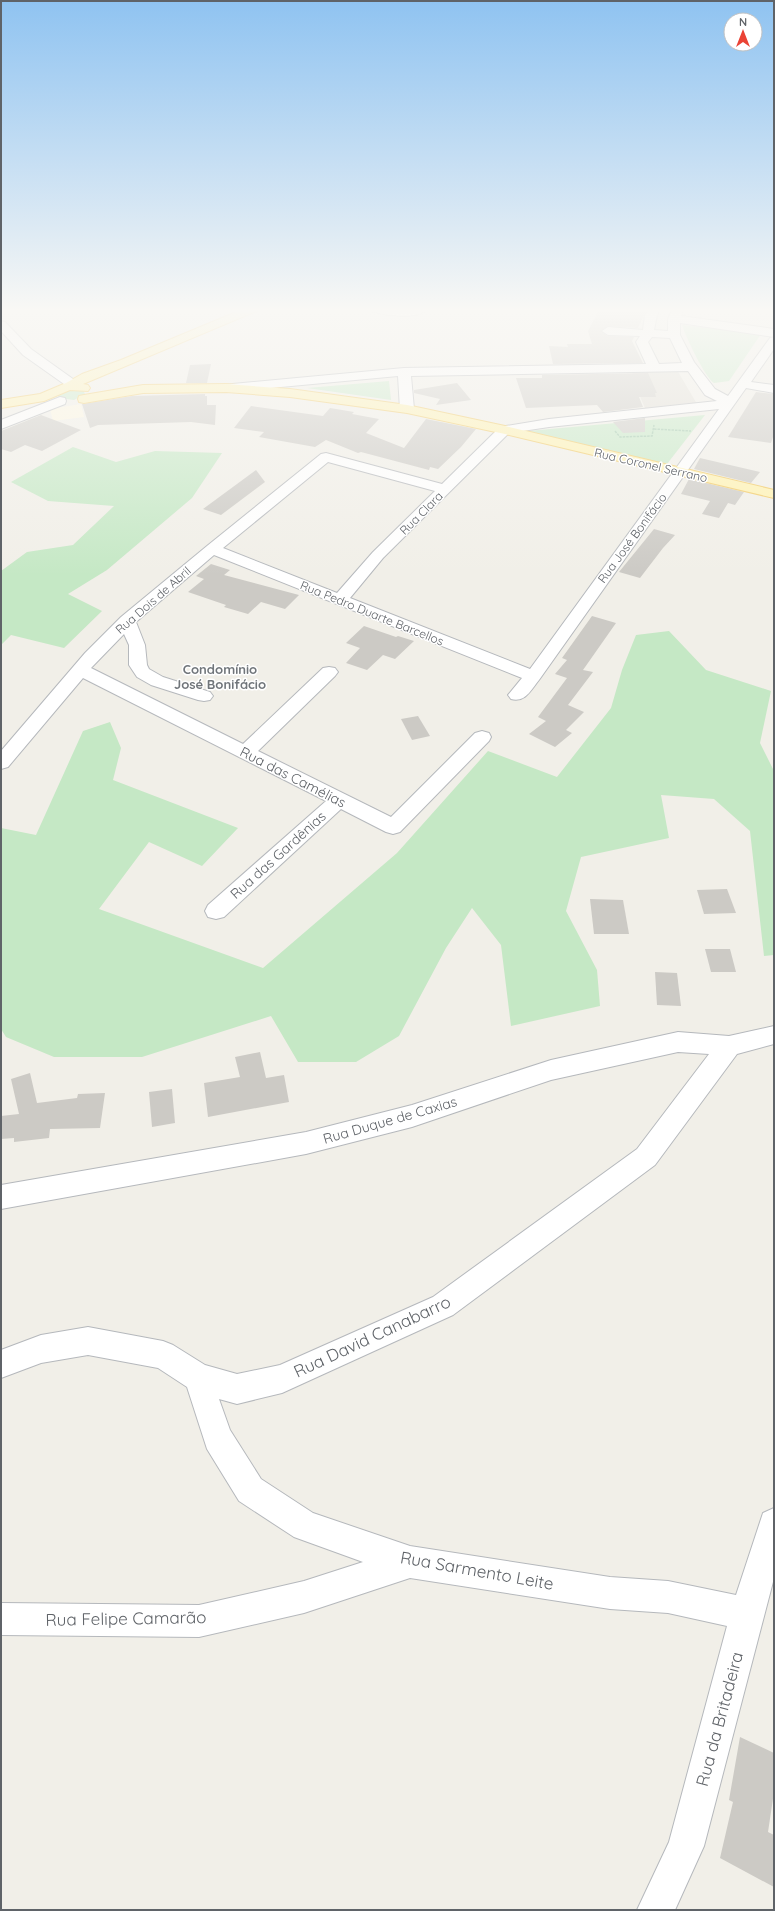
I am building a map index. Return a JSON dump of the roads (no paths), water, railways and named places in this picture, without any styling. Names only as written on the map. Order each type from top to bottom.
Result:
[{"type":"main road","points":[[1,404],[52,397]]},
{"type":"main road","points":[[1,410],[27,406],[52,397]]},
{"type":"main road","name":"Rua Coronel Serrano","points":[[54,397],[75,401],[80,397]]},
{"type":"main road","name":"Rua Coronel Serrano","points":[[321,397],[407,409],[505,430],[774,494]]},
{"type":"street","points":[[1,425],[53,397]]},
{"type":"street","points":[[406,397],[407,409]]},
{"type":"street","points":[[719,397],[730,403]]},
{"type":"street","name":"Rua José Bonifácio","points":[[517,695],[533,676],[734,397]]},
{"type":"street","points":[[505,430],[549,423],[730,403]]},
{"type":"street","points":[[1,419],[27,406]]},
{"type":"street","name":"Rua Clara","points":[[340,600],[378,555],[505,430]]},
{"type":"street","name":"Rua Dois de Abril","points":[[1,764],[91,657],[127,621],[212,549],[326,457],[444,489]]},
{"type":"street","name":"Rua Pedro Duarte Barcellos","points":[[212,549],[533,676]]},
{"type":"street","points":[[127,621],[137,645],[138,665],[143,673],[157,681],[204,696]]},
{"type":"street","name":"Rua das Camélias","points":[[81,670],[339,800],[394,826],[482,737]]},
{"type":"street","points":[[245,752],[329,672]]},
{"type":"street","name":"Rua das Gardênias","points":[[216,911],[339,800]]},
{"type":"street","name":"Rua Duque de Caxias","points":[[1,1197],[306,1143],[412,1116],[551,1070],[678,1042],[729,1046],[774,1035]]},
{"type":"street","name":"Rua David Canabarro","points":[[1,1364],[41,1349],[88,1341],[163,1355],[198,1378],[237,1389],[282,1379],[443,1306],[646,1157],[729,1046]]},
{"type":"street","name":"Rua Sarmento Leite","points":[[198,1378],[218,1438],[250,1490],[305,1526],[410,1562],[610,1593],[668,1597],[746,1614]]},
{"type":"street","name":"Rua da Britadeira","points":[[656,1910],[686,1846],[746,1614],[774,1524]]},
{"type":"street","name":"Rua Felipe Camarão","points":[[1,1619],[199,1621],[304,1597],[410,1562]]},
{"type":"district","name":"Condomínio José Bonifácio","points":[[220,676]]}]
